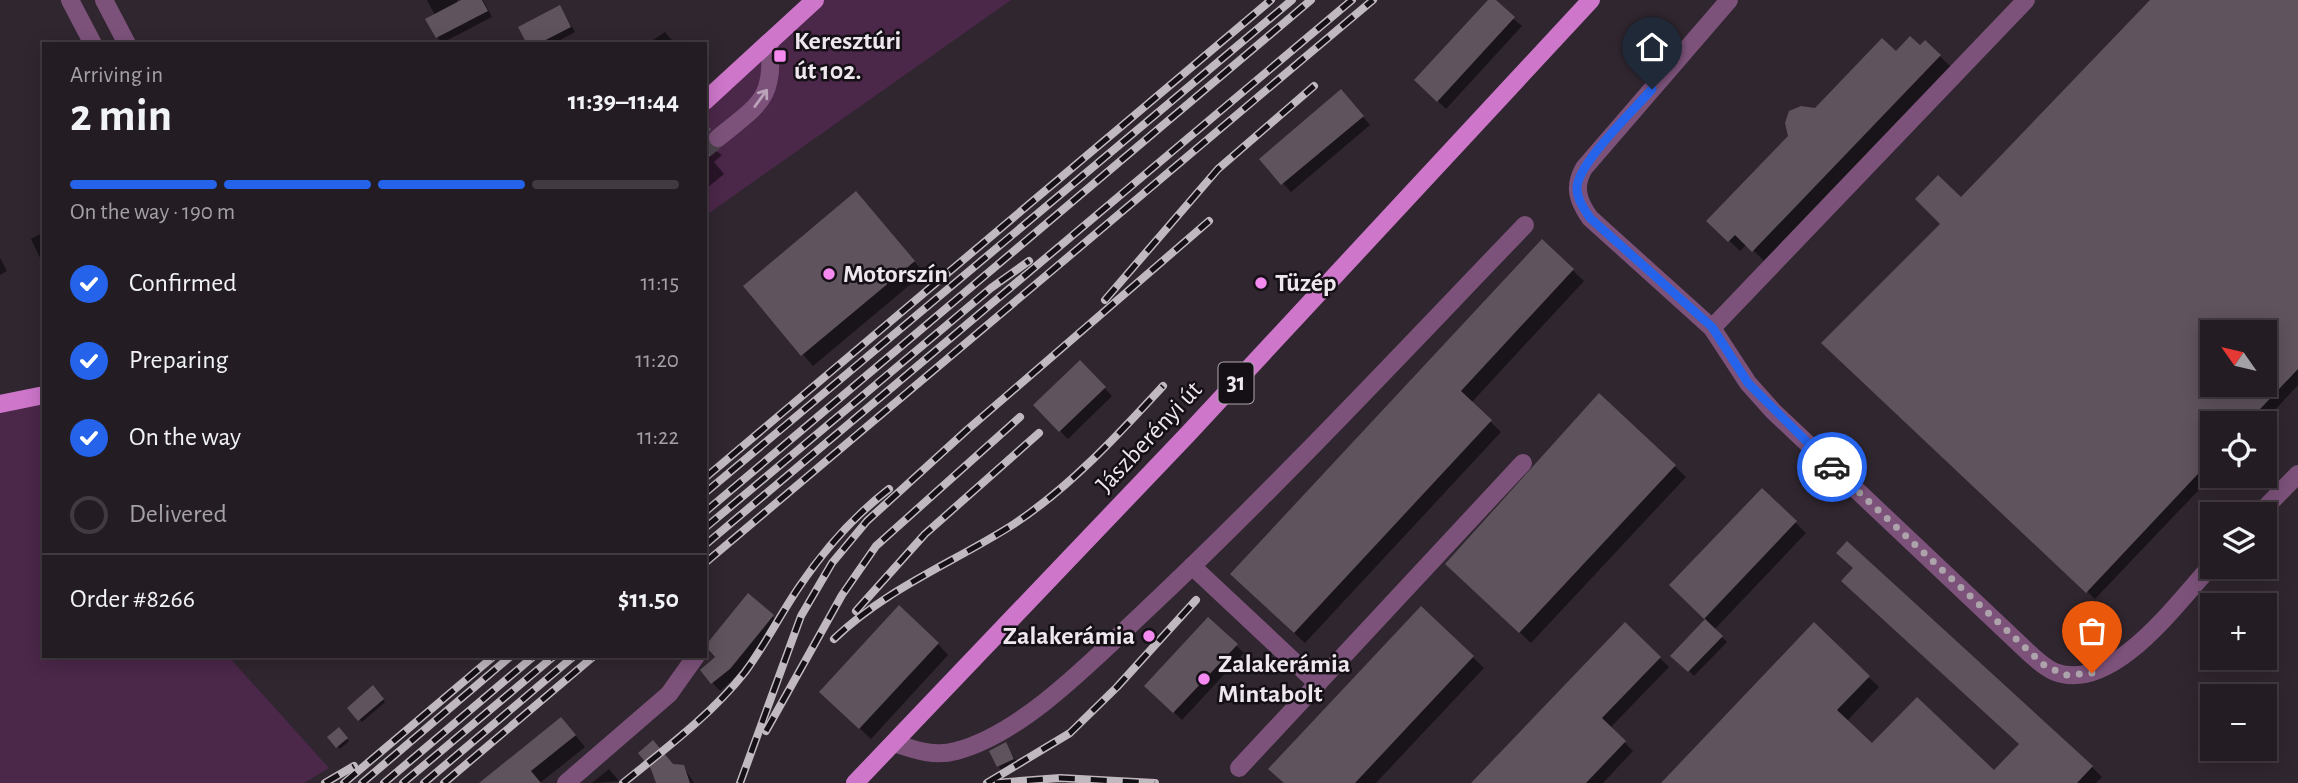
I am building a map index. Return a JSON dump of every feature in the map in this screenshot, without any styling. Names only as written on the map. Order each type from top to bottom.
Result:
[{"type":"main road","points":[[707,99],[815,0]]},
{"type":"main road","name":"Jászberényi út","points":[[862,781],[894,743],[1187,435],[1591,0]]},
{"type":"main road","points":[[0,404],[42,395]]},
{"type":"lane","points":[[70,0],[92,42]]},
{"type":"lane","points":[[104,0],[126,42]]},
{"type":"lane","points":[[1729,0],[1584,168],[1576,187],[1578,198],[1590,218],[1712,327],[1748,383],[1773,411],[2029,653],[2054,672],[2067,675],[2092,673],[2126,656],[2200,578]]},
{"type":"lane","points":[[1712,327],[2026,0]]},
{"type":"lane","points":[[718,138],[766,95],[772,69],[769,43]]},
{"type":"lane","points":[[894,743],[925,753],[955,752],[992,735],[1055,693],[1249,512],[1525,225]]},
{"type":"lane","points":[[1239,768],[1523,463]]},
{"type":"lane","points":[[2271,502],[2298,474]]},
{"type":"lane","points":[[1192,566],[1318,684]]},
{"type":"lane","points":[[566,783],[669,694],[695,658]]},
{"type":"shaded area","points":[[810,0],[1011,0],[707,215],[707,88]]},
{"type":"shaded area","points":[[42,393],[42,658],[230,658],[329,768],[304,783],[0,783],[0,401]]},
{"type":"building","points":[[461,0],[482,0],[488,11],[436,38],[425,19]]},
{"type":"building","points":[[1488,0],[1496,0],[1515,17],[1437,102],[1414,80]]},
{"type":"building","points":[[2150,0],[2298,0],[2298,369],[2277,391],[2277,320],[2200,320],[2200,397],[2272,397],[2258,411],[2200,411],[2200,472],[2086,593],[1821,343],[1940,224],[1915,199],[1938,175],[1961,197]]},
{"type":"building","points":[[560,5],[571,27],[542,42],[526,42],[518,27]]},
{"type":"building","points":[[1910,36],[1920,45],[1925,40],[1941,55],[1752,252],[1735,235],[1728,242],[1706,221],[1788,136],[1785,123],[1789,111],[1801,106],[1815,108],[1882,38],[1896,51]]},
{"type":"building","points":[[1341,89],[1364,116],[1281,185],[1259,159]]},
{"type":"building","points":[[707,135],[709,145],[719,149],[707,158]]},
{"type":"building","name":"Motorszín","points":[[856,191],[915,261],[801,356],[743,286]]},
{"type":"building","points":[[1542,239],[1574,269],[1461,391],[1492,420],[1294,633],[1230,574]]},
{"type":"building","points":[[1080,360],[1106,387],[1059,432],[1033,405]]},
{"type":"building","points":[[1599,393],[1676,465],[1519,633],[1445,564]]},
{"type":"building","points":[[1762,488],[1797,521],[1704,619],[1669,585]]},
{"type":"building","points":[[1847,541],[2093,766],[2077,783],[1661,783],[1814,622],[1870,676],[1837,710],[1872,743],[1917,697],[1994,770],[2019,744],[1841,581],[1853,568],[1836,553]]},
{"type":"building","points":[[748,593],[774,615],[730,669],[711,684],[700,670],[715,657],[707,648],[707,644]]},
{"type":"building","points":[[899,605],[939,643],[859,729],[819,692]]},
{"type":"building","points":[[1421,606],[1474,656],[1355,783],[1284,783],[1268,769]]},
{"type":"building","points":[[1208,617],[1238,644],[1173,713],[1144,686]]},
{"type":"building","points":[[1705,619],[1723,636],[1688,672],[1670,656]]},
{"type":"building","points":[[1625,622],[1661,657],[1602,718],[1626,741],[1586,783],[1471,783]]},
{"type":"building","points":[[373,685],[384,699],[358,721],[347,708]]},
{"type":"building","points":[[561,717],[576,735],[531,771],[541,783],[479,783]]},
{"type":"building","points":[[339,727],[348,738],[336,748],[327,737]]},
{"type":"building","points":[[653,740],[673,764],[684,765],[690,783],[656,783],[651,769],[638,753]]},
{"type":"building","points":[[1006,742],[1014,759],[997,767],[989,751]]},
{"type":"tunnel","points":[[707,147],[718,138]]},
{"type":"railway","points":[[707,476],[1271,0]]},
{"type":"railway","points":[[707,491],[1292,0]]},
{"type":"railway","points":[[707,510],[1311,0]]},
{"type":"railway","points":[[707,543],[1352,0]]},
{"type":"railway","points":[[707,561],[1373,0]]},
{"type":"railway","points":[[1105,300],[1218,169],[1314,86]]},
{"type":"railway","points":[[740,783],[801,616],[832,563],[867,521],[967,430],[1209,221]]},
{"type":"railway","points":[[707,526],[991,288],[1029,261]]},
{"type":"railway","points":[[834,639],[854,621],[898,590],[1014,524],[1055,494],[1093,460],[1163,386]]},
{"type":"railway","points":[[766,731],[842,595],[876,546],[1020,417]]},
{"type":"railway","points":[[856,611],[925,534],[1039,433]]},
{"type":"railway","points":[[623,783],[687,731],[732,688],[819,560],[840,534],[889,489]]},
{"type":"railway","points":[[987,783],[1070,733],[1117,687],[1196,600]]},
{"type":"railway","points":[[344,783],[492,658]]},
{"type":"railway","points":[[362,783],[509,658]]},
{"type":"railway","points":[[384,783],[532,658]]},
{"type":"railway","points":[[403,783],[552,658]]},
{"type":"railway","points":[[424,783],[572,658]]},
{"type":"railway","points":[[444,783],[592,658]]},
{"type":"railway","points":[[325,783],[354,766]]},
{"type":"railway","points":[[995,783],[1060,778],[1155,783]]},
{"type":"way so far","points":[[1832,467],[2045,666],[2054,672],[2067,675],[2092,673]]},
{"type":"place","name":"Keresztúri út 102.","points":[[780,56]]},
{"type":"place","name":"Motorszín","points":[[829,274]]},
{"type":"place","name":"Tüzép","points":[[1261,283]]},
{"type":"place","name":"Zalakerámia","points":[[1149,636]]},
{"type":"place","name":"Zalakerámia Mintabolt","points":[[1204,679]]},
{"type":"route","points":[[1652,89],[1584,168],[1576,187],[1578,198],[1590,218],[1712,327],[1748,383],[1773,411],[1832,467]]}]
